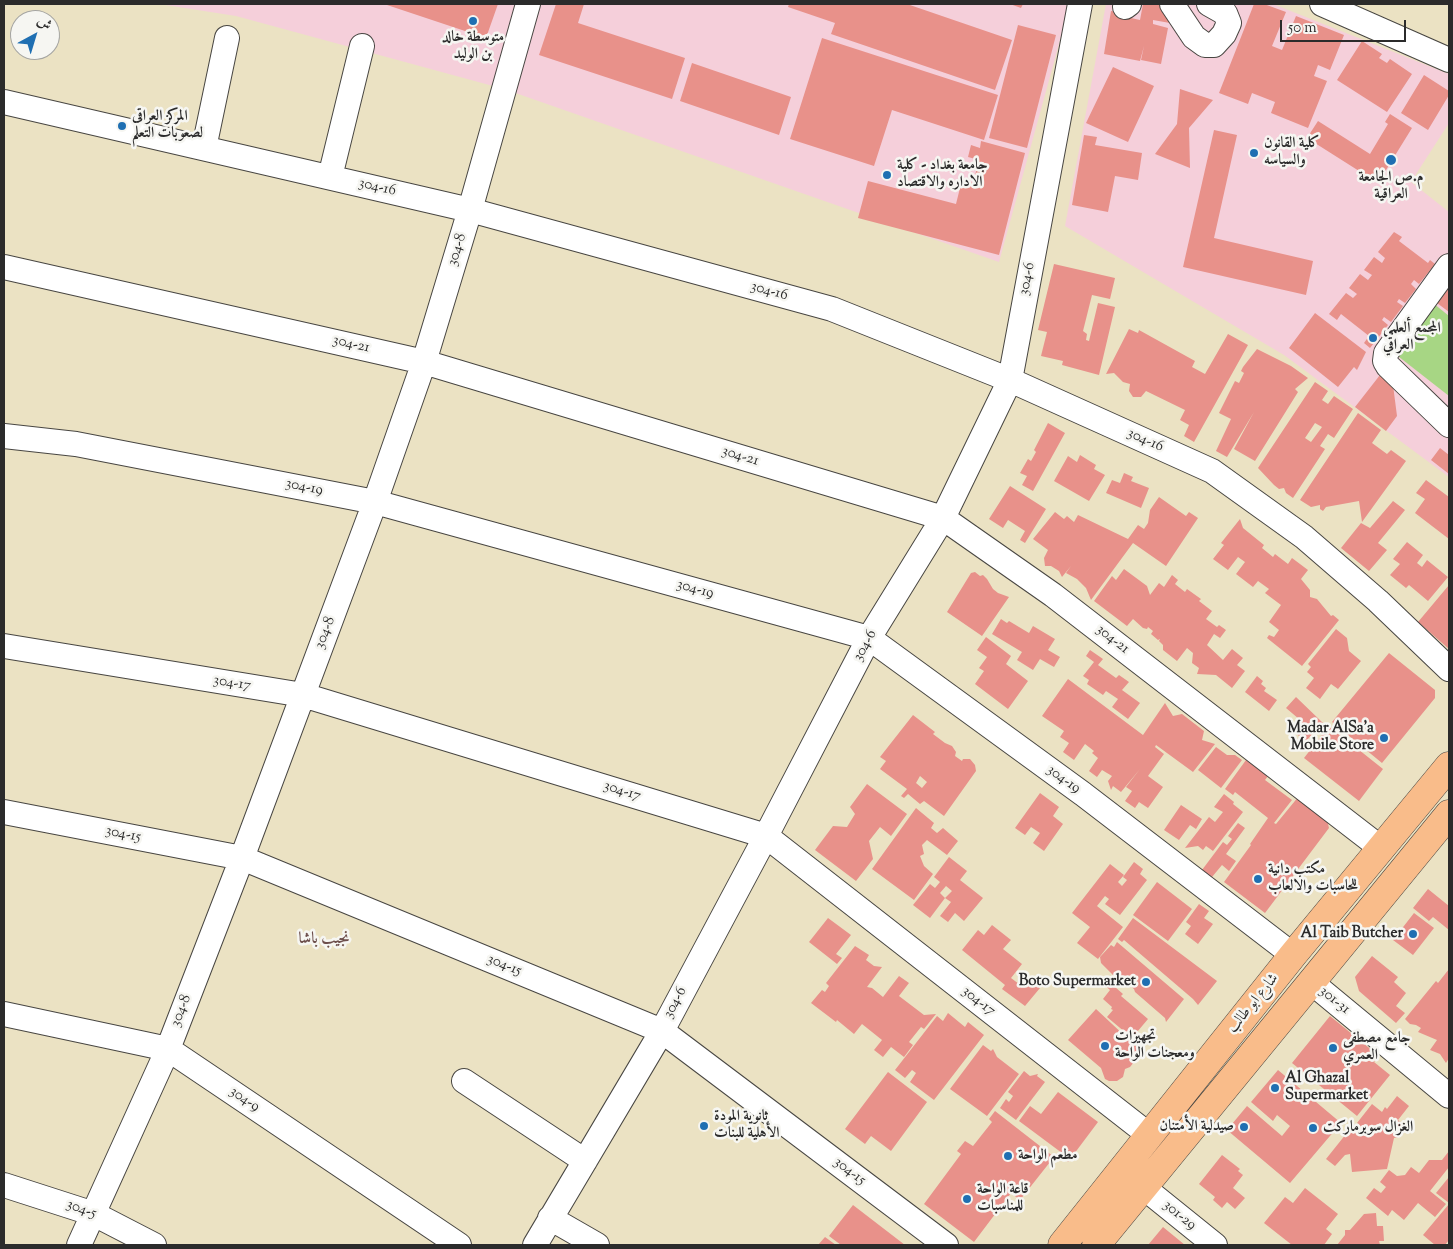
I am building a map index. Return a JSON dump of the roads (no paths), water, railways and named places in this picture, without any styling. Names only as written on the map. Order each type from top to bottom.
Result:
[{"type":"main road","name":"شارع ابو طالب","points":[[1062,1245],[1293,955],[1449,766]]},
{"type":"main road","name":"شارع ابو طالب","points":[[1096,1245],[1449,814]]},
{"type":"street","name":"304-8","points":[[79,1245],[168,1049],[242,858],[375,502],[424,362],[470,210],[528,4]]},
{"type":"street","name":"304-6","points":[[535,1245],[662,1031],[869,638],[943,518],[1010,380],[1080,4]]},
{"type":"street","points":[[1172,4],[1194,37],[1204,45],[1214,45],[1224,34],[1229,23],[1225,13],[1209,4]]},
{"type":"street","points":[[1322,4],[1449,60]]},
{"type":"street","points":[[204,148],[227,38]]},
{"type":"street","points":[[330,177],[362,46]]},
{"type":"street","name":"304-16","points":[[4,102],[470,210],[832,309],[1010,380],[1212,472],[1304,537],[1378,602],[1449,669]]},
{"type":"street","points":[[1449,266],[1386,353],[1385,361],[1449,425]]},
{"type":"street","name":"304-21","points":[[4,267],[424,362],[943,518],[1053,595],[1382,848]]},
{"type":"street","name":"304-19","points":[[4,436],[76,444],[375,502],[869,638],[1083,794],[1293,955]]},
{"type":"street","name":"304-17","points":[[4,646],[303,695],[766,836],[1149,1135]]},
{"type":"street","name":"304-15","points":[[4,812],[242,858],[662,1031],[946,1245]]},
{"type":"street","name":"301-31","points":[[1310,982],[1449,1096]]},
{"type":"street","name":"304-9","points":[[4,1014],[168,1049],[459,1245]]},
{"type":"street","points":[[464,1081],[585,1161]]},
{"type":"street","name":"304-5","points":[[4,1185],[94,1214],[154,1245]]},
{"type":"street","name":"301-29","points":[[1144,1187],[1215,1245]]},
{"type":"street","points":[[550,1218],[597,1245]]},
{"type":"place","name":"متوسطة خالد بن الوليد","points":[[473,21]]},
{"type":"place","name":"المركز العراقي لصعوبات التعلم","points":[[122,126]]},
{"type":"place","name":"كلية القانون والسياسه","points":[[1254,153]]},
{"type":"place","name":"م.ص الجامعة العراقية","points":[[1391,160]]},
{"type":"place","name":"جامعة بغداد - كلية الاداره والاقتصاد","points":[[887,175]]},
{"type":"place","name":"المجمع ألعلمي العراقي","points":[[1373,338]]},
{"type":"place","name":"Madar AlSa'a Mobile Store","points":[[1384,738]]},
{"type":"place","name":"مكتب دانية للحاسبات والالعاب","points":[[1258,879]]},
{"type":"place","name":"Al Taib Butcher","points":[[1413,934]]},
{"type":"place","name":"Boto Supermarket","points":[[1146,982]]},
{"type":"place","name":"تجهيزات ومعجنات الواحة","points":[[1105,1046]]},
{"type":"place","name":"جامع مصطفى العمري","points":[[1333,1048]]},
{"type":"place","name":"Al Ghazal Supermarket","points":[[1275,1088]]},
{"type":"place","name":"ثانوية المودة الأهلية للبنات","points":[[704,1126]]},
{"type":"place","name":"صيدلية الأمتنان","points":[[1244,1127]]},
{"type":"place","name":"الغزال سوبرماركت","points":[[1313,1128]]},
{"type":"place","name":"مطعم الواحة","points":[[1008,1156]]},
{"type":"place","name":"قاعة الواحة للمناسبات","points":[[967,1199]]},
{"type":"district","name":"نجيب باشا","points":[[324,940]]}]
